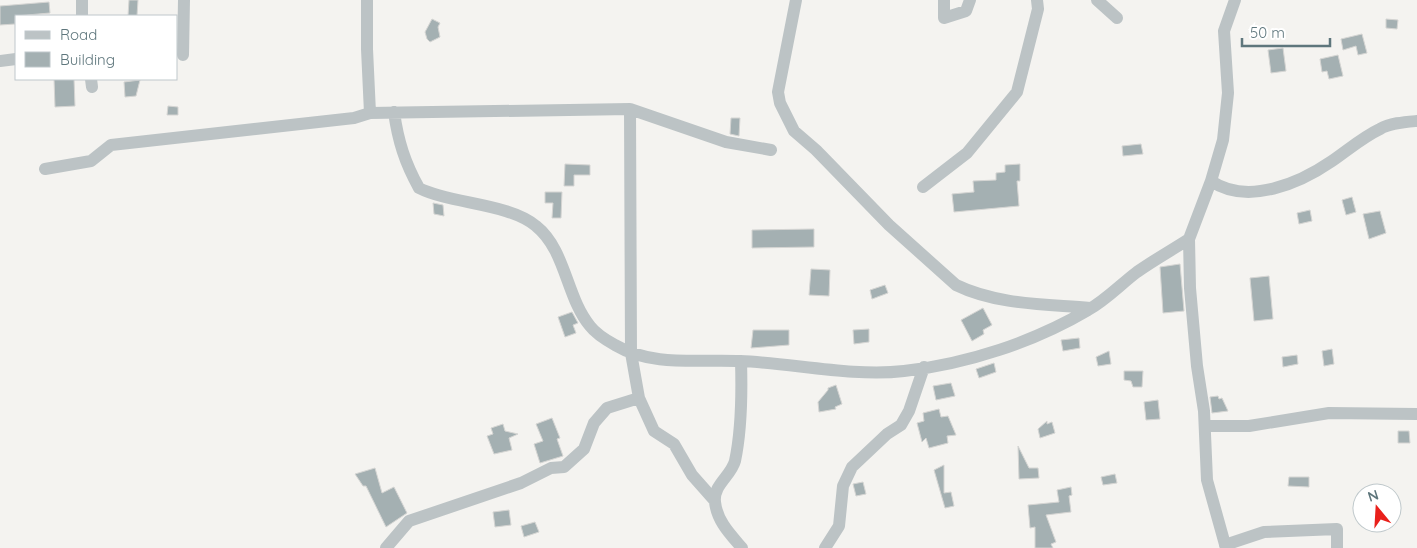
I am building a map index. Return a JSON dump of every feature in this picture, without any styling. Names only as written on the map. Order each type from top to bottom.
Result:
[{"type":"street","points":[[82,0],[82,15]]},
{"type":"street","points":[[183,55],[184,0]]},
{"type":"street","points":[[367,0],[370,113]]},
{"type":"street","points":[[796,0],[778,92],[780,103],[794,131],[816,150],[889,226],[956,285],[970,292],[1010,301],[1091,308]]},
{"type":"street","points":[[944,0],[944,18],[966,11],[970,0]]},
{"type":"street","points":[[923,187],[966,153],[1017,92],[1038,9],[1036,0]]},
{"type":"street","points":[[1097,0],[1117,18]]},
{"type":"street","points":[[1235,0],[1224,31],[1228,93],[1225,125],[1211,182],[1189,238],[1190,288],[1205,426],[1207,480],[1225,546],[1264,532],[1337,529],[1337,548]]},
{"type":"street","points":[[0,61],[15,59]]},
{"type":"street","points":[[45,168],[91,161],[111,145],[354,118],[370,113],[394,112],[630,109],[726,142],[772,150]]},
{"type":"street","points":[[630,109],[631,353],[639,398],[654,431],[674,444],[692,475],[715,501],[733,548]]},
{"type":"street","points":[[394,112],[398,138],[406,165],[418,188],[509,214],[534,224],[554,246],[570,288],[589,326],[600,335],[631,353],[652,359],[741,361],[856,370],[903,371],[964,360],[1020,342],[1066,322],[1091,308],[1137,272],[1189,238]]},
{"type":"street","points":[[1211,182],[1220,188],[1235,192],[1251,193],[1284,185],[1316,171],[1382,127],[1417,120]]},
{"type":"street","points":[[715,501],[717,490],[734,463],[742,401],[741,361]]},
{"type":"street","points":[[825,548],[839,526],[843,486],[852,467],[887,434],[901,425],[909,411],[924,367]]},
{"type":"street","points":[[386,548],[409,521],[521,484],[551,468],[564,467],[584,449],[594,423],[607,408],[639,398]]},
{"type":"street","points":[[1205,426],[1249,426],[1330,412],[1417,414]]},
{"type":"street","points":[[724,528],[742,548]]},
{"type":"building","points":[[129,0],[138,0],[137,15],[128,15]]},
{"type":"building","points":[[49,2],[50,13],[15,15],[15,24],[0,25],[0,6]]},
{"type":"building","points":[[432,19],[440,23],[438,27],[440,37],[430,42],[425,32]]},
{"type":"building","points":[[1386,19],[1398,20],[1397,29],[1386,28]]},
{"type":"building","points":[[1362,34],[1367,53],[1358,55],[1356,46],[1343,50],[1341,39]]},
{"type":"building","points":[[1283,48],[1286,71],[1271,73],[1268,50]]},
{"type":"building","points":[[1338,55],[1343,76],[1329,79],[1327,71],[1322,72],[1320,59]]},
{"type":"building","points":[[54,80],[74,80],[75,106],[55,107]]},
{"type":"building","points":[[140,80],[136,96],[125,97],[124,82]]},
{"type":"building","points":[[168,106],[178,107],[178,115],[167,115]]},
{"type":"building","points":[[731,118],[740,118],[739,136],[730,134]]},
{"type":"building","points":[[1141,144],[1143,154],[1123,156],[1122,146]]},
{"type":"building","points":[[565,164],[590,165],[590,175],[574,175],[574,186],[564,186]]},
{"type":"building","points":[[1020,164],[1020,181],[1017,181],[1019,206],[954,212],[952,194],[974,192],[973,181],[996,180],[996,173],[1005,172],[1005,165]]},
{"type":"building","points":[[545,192],[562,192],[561,218],[552,218],[553,203],[545,203]]},
{"type":"building","points":[[1352,197],[1356,212],[1346,215],[1342,200]]},
{"type":"building","points":[[433,203],[443,205],[444,216],[434,214]]},
{"type":"building","points":[[1310,210],[1312,221],[1299,224],[1297,213]]},
{"type":"building","points":[[1380,211],[1386,233],[1369,239],[1363,214]]},
{"type":"building","points":[[814,229],[814,247],[752,248],[752,230]]},
{"type":"building","points":[[1180,264],[1184,311],[1163,313],[1160,267]]},
{"type":"building","points":[[811,269],[830,270],[829,296],[809,295]]},
{"type":"building","points":[[1269,276],[1273,319],[1254,321],[1250,278]]},
{"type":"building","points":[[885,285],[888,293],[872,299],[870,290]]},
{"type":"building","points":[[983,308],[992,325],[983,330],[984,334],[972,341],[961,320]]},
{"type":"building","points":[[572,312],[578,323],[573,325],[576,333],[565,337],[558,317]]},
{"type":"building","points":[[869,329],[869,342],[854,344],[853,330]]},
{"type":"building","points":[[753,330],[789,330],[789,345],[751,348]]},
{"type":"building","points":[[1079,338],[1080,348],[1063,351],[1061,340]]},
{"type":"building","points":[[1332,349],[1334,364],[1324,366],[1322,351]]},
{"type":"building","points":[[1109,351],[1111,364],[1098,366],[1096,357]]},
{"type":"building","points":[[1297,355],[1298,364],[1283,367],[1282,357]]},
{"type":"building","points":[[994,363],[996,372],[979,378],[976,369]]},
{"type":"building","points":[[1124,371],[1143,371],[1142,387],[1133,387],[1131,381],[1124,380]]},
{"type":"building","points":[[951,383],[955,396],[936,400],[933,386]]},
{"type":"building","points":[[836,385],[842,404],[835,407],[836,409],[819,412],[818,402],[828,388]]},
{"type":"building","points":[[1218,396],[1219,399],[1222,398],[1228,411],[1212,413],[1210,397]]},
{"type":"building","points":[[1158,400],[1160,419],[1146,420],[1144,402]]},
{"type":"building","points":[[939,409],[941,417],[948,416],[956,435],[947,436],[948,443],[929,448],[926,438],[922,442],[917,423],[924,421],[923,413]]},
{"type":"building","points":[[552,418],[560,438],[557,439],[563,456],[540,463],[534,444],[543,441],[536,424]]},
{"type":"building","points":[[1047,421],[1047,424],[1052,422],[1055,433],[1040,438],[1038,429]]},
{"type":"building","points":[[503,424],[505,431],[518,434],[509,438],[512,450],[494,454],[487,436],[493,434],[491,428]]},
{"type":"building","points":[[1398,431],[1409,431],[1410,443],[1398,443]]},
{"type":"building","points":[[1018,446],[1029,468],[1038,468],[1039,478],[1019,479]]},
{"type":"building","points":[[944,465],[944,493],[951,492],[954,506],[945,508],[934,470]]},
{"type":"building","points":[[375,468],[382,493],[394,487],[407,513],[386,527],[366,486],[363,486],[355,474]]},
{"type":"building","points":[[1115,474],[1117,483],[1103,485],[1101,477]]},
{"type":"building","points":[[1289,477],[1309,477],[1309,487],[1288,486]]},
{"type":"building","points":[[863,482],[866,494],[856,496],[853,484]]},
{"type":"building","points":[[1071,487],[1072,495],[1069,496],[1071,512],[1046,515],[1056,542],[1051,544],[1053,548],[1035,548],[1035,527],[1030,528],[1028,505],[1059,502],[1057,490]]},
{"type":"building","points":[[509,510],[511,525],[495,527],[493,512]]},
{"type":"building","points":[[535,522],[539,532],[524,537],[521,526]]}]
